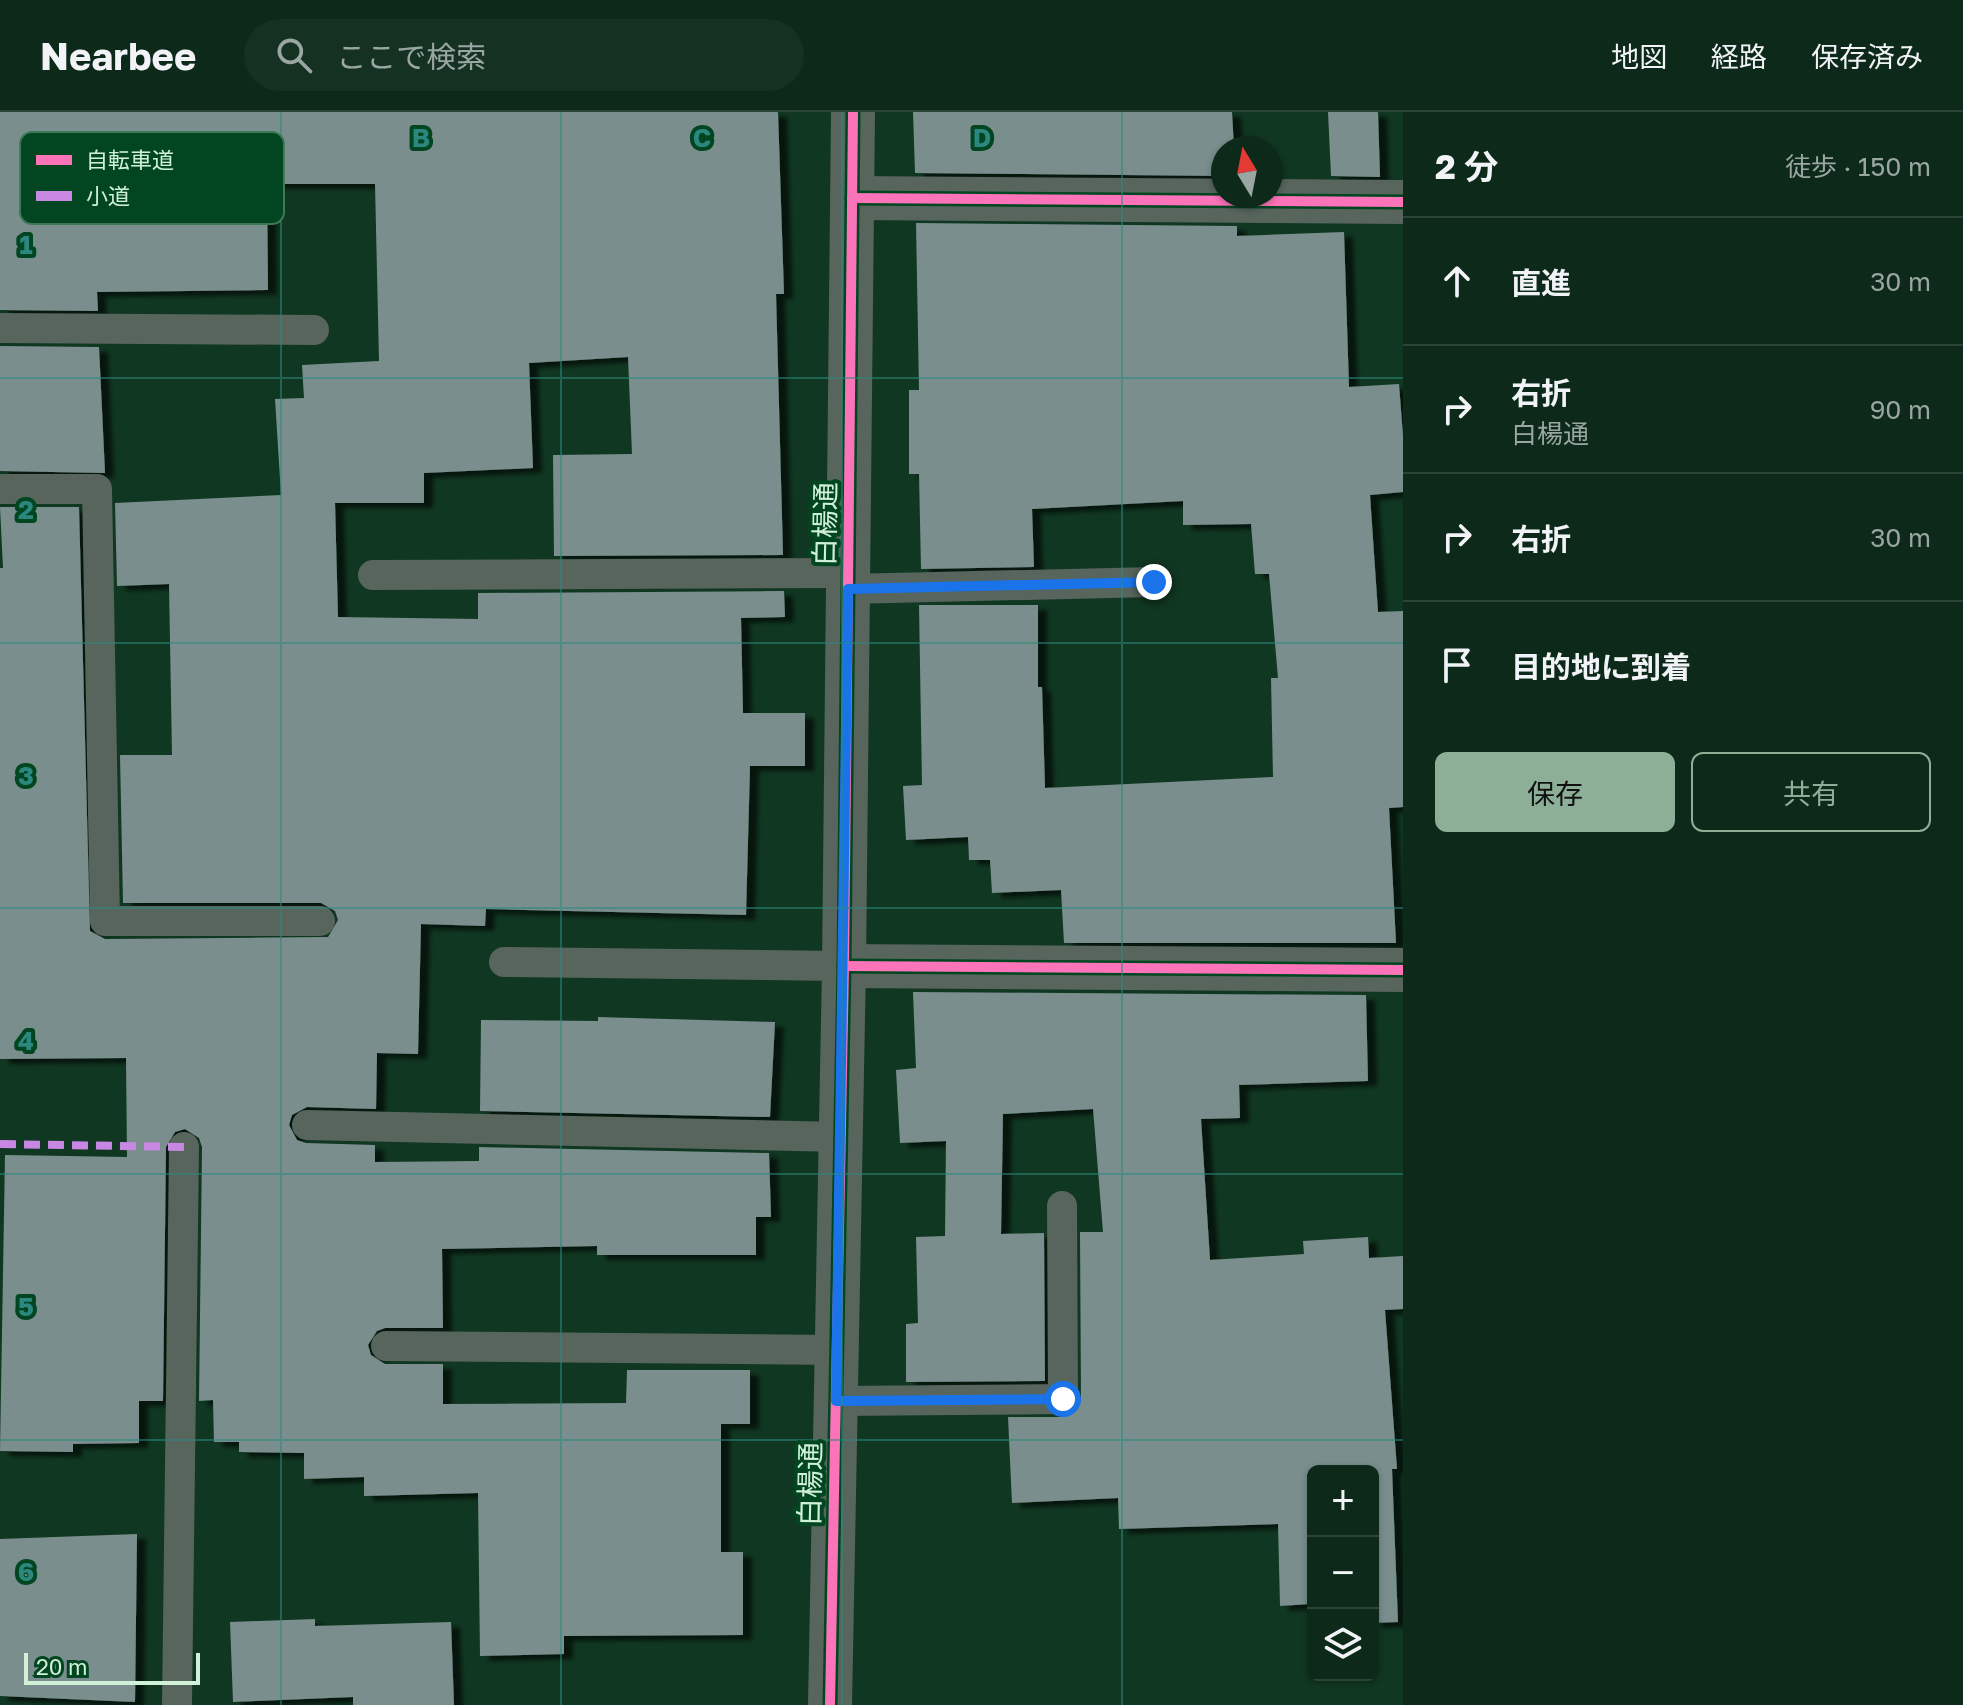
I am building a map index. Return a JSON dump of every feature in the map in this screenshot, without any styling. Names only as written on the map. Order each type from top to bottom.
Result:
[{"type":"street","name":"白楊通","points":[[830,1705],[844,966],[853,112]]},
{"type":"street","points":[[852,198],[1403,202]]},
{"type":"street","points":[[844,966],[1403,970]]},
{"type":"lane","points":[[0,328],[314,330]]},
{"type":"lane","points":[[0,489],[97,489],[105,921],[320,921]]},
{"type":"lane","points":[[373,575],[1154,582]]},
{"type":"lane","points":[[504,962],[844,966]]},
{"type":"lane","points":[[307,1125],[841,1137]]},
{"type":"lane","points":[[177,1705],[184,1147]]},
{"type":"lane","points":[[836,1401],[1063,1399],[1062,1206]]},
{"type":"lane","points":[[386,1346],[837,1350]]},
{"type":"building","points":[[0,112],[778,112],[784,294],[776,294],[783,555],[554,556],[553,455],[632,454],[628,357],[529,363],[533,468],[424,473],[424,503],[335,503],[338,617],[478,619],[478,593],[784,591],[785,617],[741,618],[743,713],[805,713],[805,766],[750,766],[746,915],[486,909],[485,926],[421,924],[418,1054],[377,1053],[376,1109],[307,1107],[292,1115],[289,1125],[297,1140],[306,1143],[375,1145],[375,1162],[479,1161],[479,1147],[769,1153],[771,1217],[756,1217],[756,1255],[597,1255],[597,1246],[442,1249],[443,1328],[385,1328],[377,1331],[368,1345],[371,1355],[385,1364],[443,1364],[443,1404],[626,1403],[627,1370],[750,1370],[750,1424],[721,1424],[721,1552],[743,1552],[743,1635],[564,1636],[564,1654],[480,1656],[478,1493],[364,1496],[364,1477],[304,1479],[304,1453],[239,1452],[239,1442],[214,1442],[213,1400],[199,1401],[202,1147],[199,1138],[185,1129],[175,1132],[166,1147],[163,1401],[139,1401],[139,1443],[73,1444],[73,1452],[0,1451],[5,1155],[127,1157],[126,1058],[0,1059],[0,568],[3,568],[0,507],[79,507],[90,931],[105,939],[328,937],[338,920],[335,911],[321,903],[123,903],[120,755],[172,755],[169,584],[117,586],[115,503],[281,495],[275,399],[304,398],[302,365],[379,361],[375,184],[284,184],[284,132],[20,132],[20,224],[267,224],[268,290],[97,292],[98,311],[0,310]]},
{"type":"building","points":[[913,112],[1232,112],[1233,136],[1211,136],[1211,176],[915,173]]},
{"type":"building","points":[[1328,112],[1378,112],[1380,177],[1331,176]]},
{"type":"building","points":[[916,223],[1237,226],[1237,236],[1344,232],[1349,387],[1399,384],[1403,436],[1403,492],[1370,495],[1378,612],[1403,611],[1403,807],[1389,808],[1396,943],[1064,943],[1061,890],[992,893],[990,860],[969,860],[968,837],[906,840],[903,786],[922,785],[919,605],[1038,605],[1038,687],[1042,687],[1045,788],[1273,777],[1271,678],[1278,678],[1269,574],[1255,574],[1251,524],[1183,525],[1183,501],[1032,509],[1034,567],[921,569],[919,474],[909,474],[909,390],[919,390]]},
{"type":"building","points":[[0,346],[99,347],[105,473],[0,471]]},
{"type":"building","points":[[913,992],[1366,995],[1368,1081],[1239,1085],[1240,1118],[1201,1119],[1210,1260],[1304,1254],[1303,1241],[1368,1237],[1369,1258],[1403,1256],[1403,1309],[1385,1310],[1397,1469],[1392,1469],[1398,1622],[1379,1623],[1379,1465],[1307,1465],[1307,1604],[1280,1606],[1278,1524],[1119,1529],[1118,1498],[1012,1503],[1008,1417],[1064,1417],[1078,1409],[1081,1400],[1080,1232],[1103,1232],[1093,1109],[1003,1114],[1001,1234],[1044,1233],[1045,1381],[906,1382],[906,1324],[918,1323],[916,1237],[945,1236],[946,1141],[900,1143],[896,1070],[916,1068]]},
{"type":"building","points":[[598,1017],[775,1022],[770,1117],[480,1111],[481,1020],[598,1021]]},
{"type":"building","points":[[137,1534],[135,1702],[0,1696],[0,1539]]},
{"type":"building","points":[[315,1619],[315,1626],[451,1622],[454,1705],[353,1705],[353,1697],[233,1702],[230,1622]]},
{"type":"marked path","points":[[0,1144],[184,1147]]},
{"type":"cycle path","points":[[830,1705],[844,966],[853,112]]},
{"type":"cycle path","points":[[852,198],[1403,202]]},
{"type":"cycle path","points":[[844,966],[1403,970]]},
{"type":"route","points":[[1063,1399],[836,1401],[848,589],[1154,582]]}]
